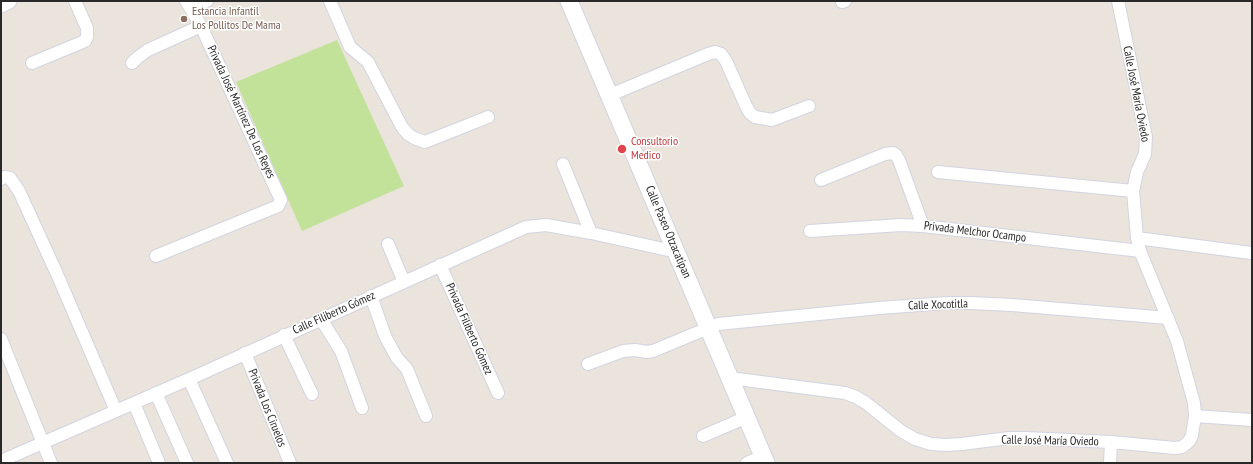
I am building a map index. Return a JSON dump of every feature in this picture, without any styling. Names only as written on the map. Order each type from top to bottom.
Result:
[{"type":"main road","name":"Calle Paseo Otzacatipan","points":[[570,1],[765,459]]},
{"type":"street","points":[[1,5],[10,1]]},
{"type":"street","points":[[32,63],[85,41],[87,37],[87,28],[75,1]]},
{"type":"street","points":[[189,5],[208,1]]},
{"type":"street","points":[[330,1],[350,47],[368,62],[402,127],[408,134],[425,142],[488,117]]},
{"type":"street","name":"Calle José María Oviedo","points":[[730,378],[845,393],[866,403],[915,439],[930,444],[946,446],[1009,438],[1111,442],[1175,448],[1182,447],[1190,440],[1195,416],[1194,403],[1176,341],[1140,251],[1137,238],[1133,191],[1137,172],[1145,154],[1146,137],[1118,1]]},
{"type":"street","name":"Privada José Martínez De Los Reyes","points":[[156,256],[278,206],[281,202],[281,198],[201,26],[189,5]]},
{"type":"street","points":[[132,63],[142,54],[201,26]]},
{"type":"street","points":[[610,95],[715,52],[721,54],[726,61],[746,106],[750,113],[755,117],[772,120],[808,106]]},
{"type":"street","points":[[821,180],[885,154],[893,153],[899,160],[923,226]]},
{"type":"street","points":[[563,164],[591,233]]},
{"type":"street","points":[[938,172],[1133,191]]},
{"type":"street","points":[[1,179],[10,178],[19,191],[58,274],[116,410]]},
{"type":"street","name":"Calle Filiberto Gómez","points":[[1,461],[189,379],[526,227],[546,225],[591,233],[677,252]]},
{"type":"street","name":"Privada Melchor Ocampo","points":[[810,231],[901,225],[923,226],[1140,251]]},
{"type":"street","points":[[1137,238],[1251,253]]},
{"type":"street","points":[[388,244],[404,282]]},
{"type":"street","name":"Privada Filiberto Gómez","points":[[440,265],[498,393]]},
{"type":"street","points":[[371,296],[385,336],[394,353],[407,369],[426,416]]},
{"type":"street","name":"Calle Xocotitla","points":[[588,364],[622,351],[635,350],[647,352],[708,327],[723,323],[802,314],[947,303],[1012,305],[1168,318]]},
{"type":"street","points":[[321,319],[341,351],[362,408]]},
{"type":"street","points":[[284,335],[312,394]]},
{"type":"street","points":[[1,339],[51,463]]},
{"type":"street","name":"Privada Los Ciruelos","points":[[245,353],[290,463]]},
{"type":"street","points":[[189,379],[227,463]]},
{"type":"street","points":[[156,393],[187,463]]},
{"type":"street","points":[[134,403],[159,463]]},
{"type":"street","points":[[1195,416],[1252,420]]},
{"type":"street","points":[[703,436],[747,417]]},
{"type":"street","points":[[1110,463],[1111,442]]},
{"type":"street","points":[[747,463],[765,459]]},
{"type":"green space","points":[[337,40],[404,186],[302,231],[236,82]]},
{"type":"place","name":"Estancia Infantil Los Pollitos De Mama","points":[[184,19]]},
{"type":"place","name":"Consultorio Medico","points":[[622,149]]}]
